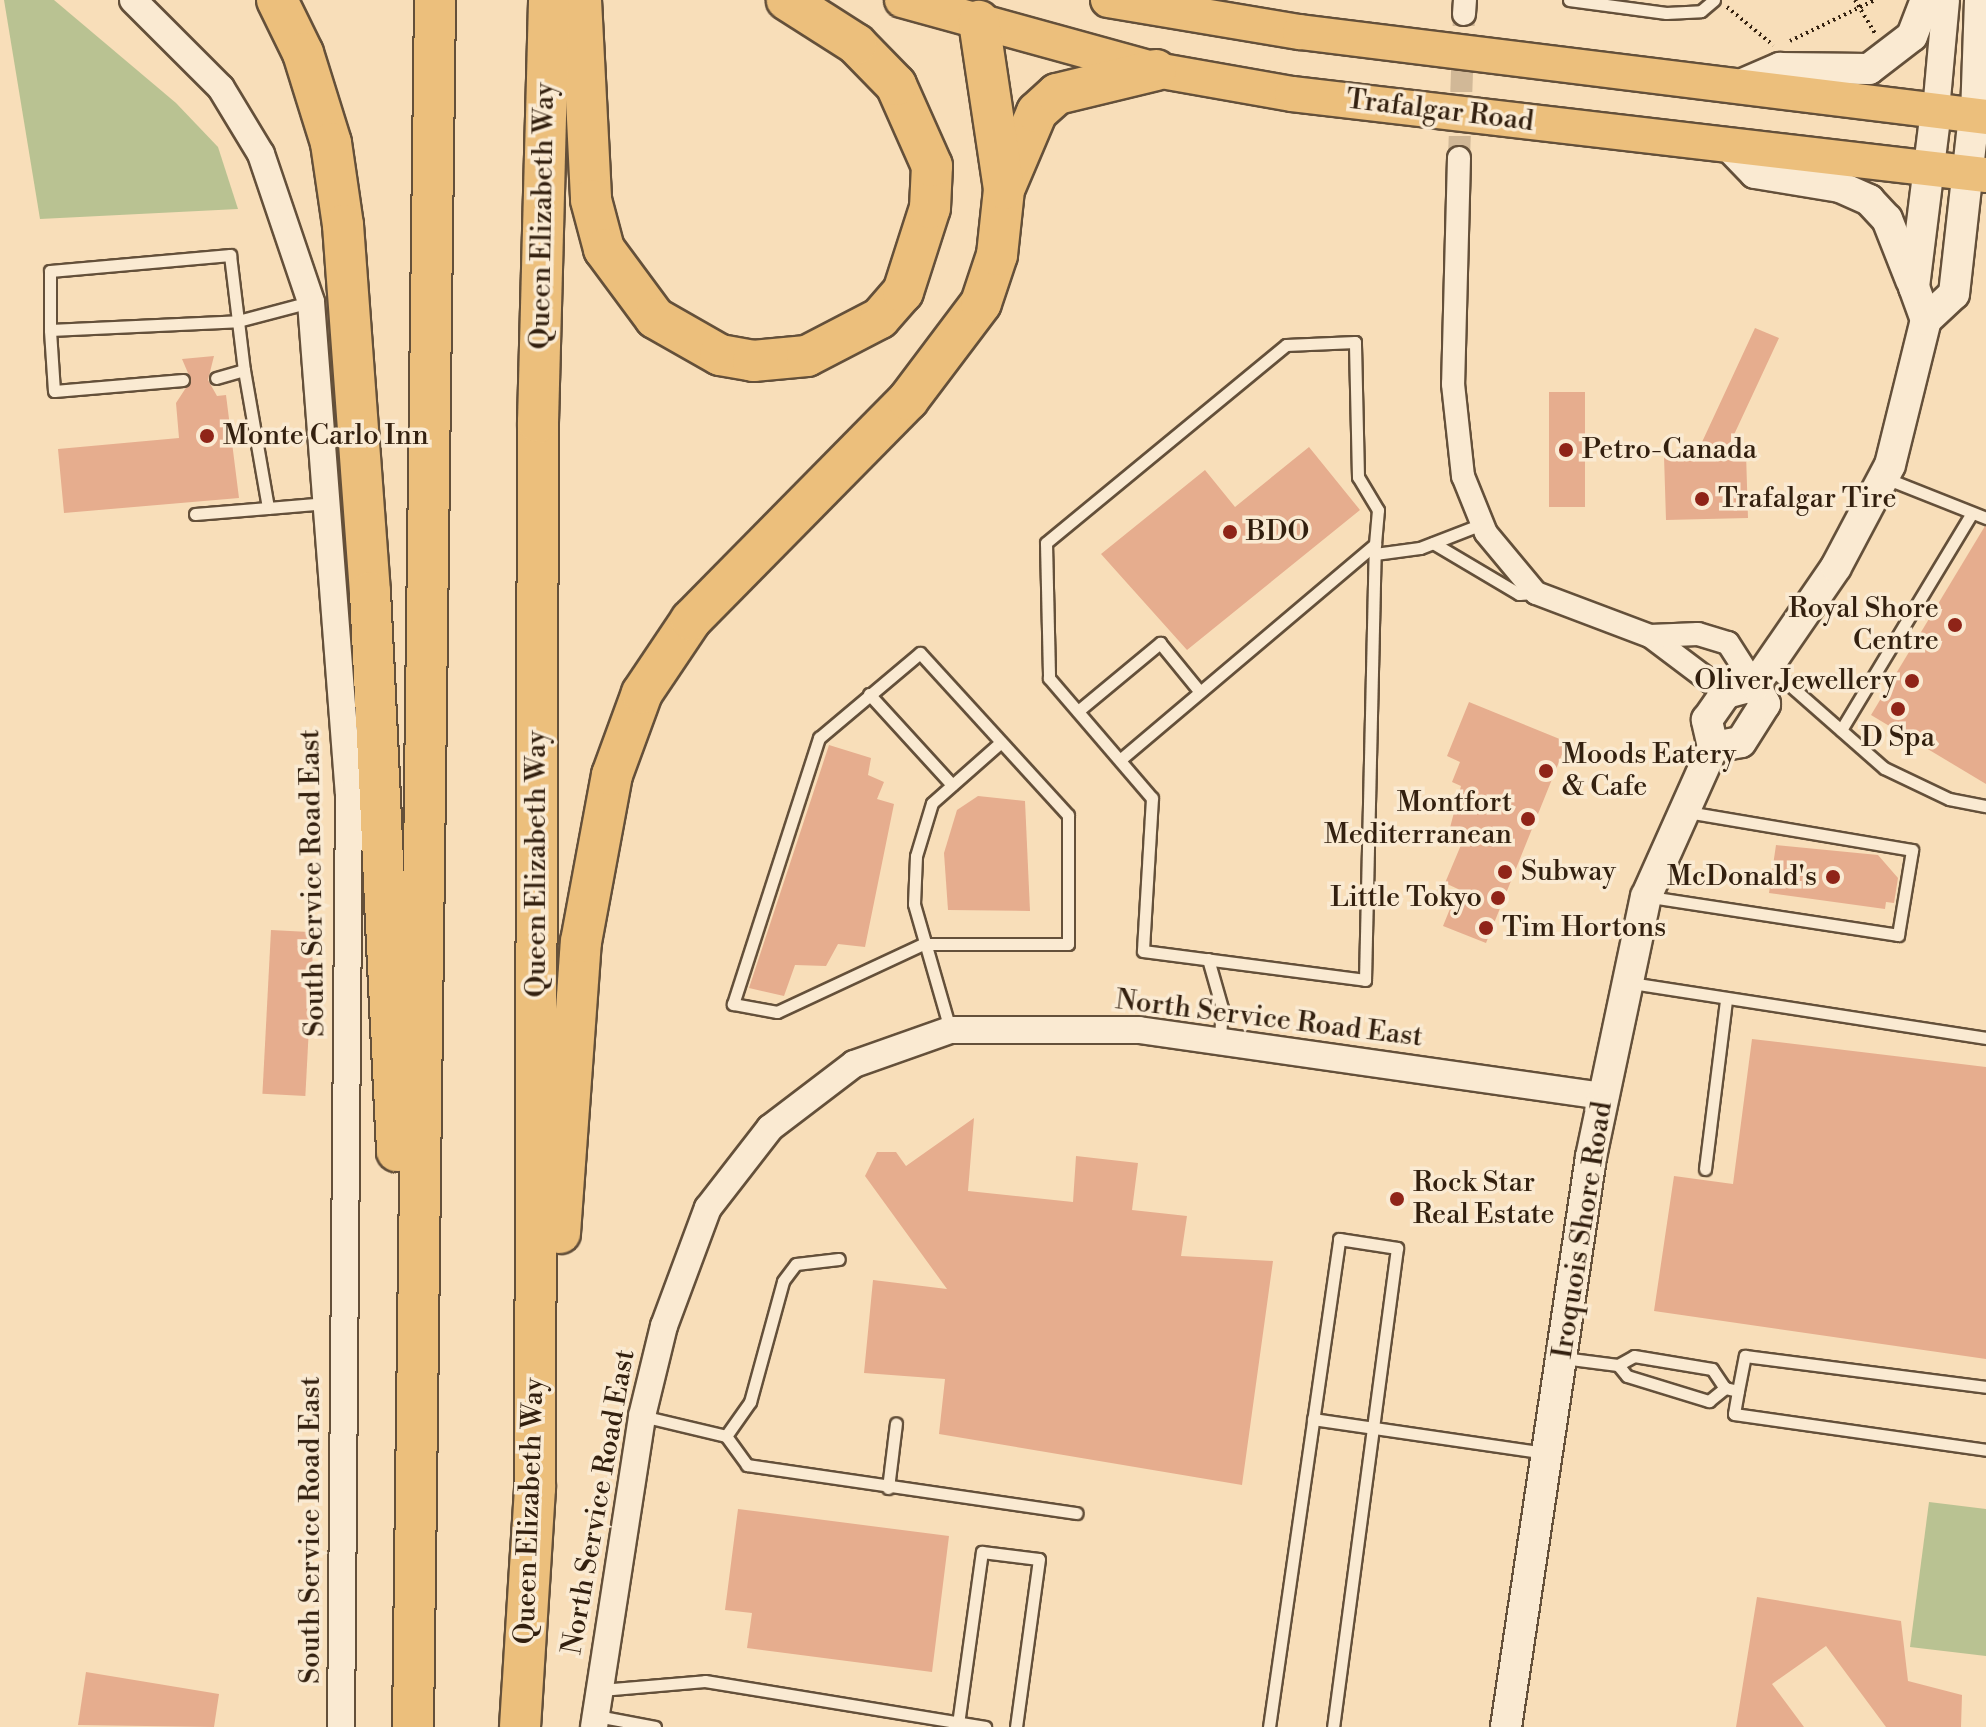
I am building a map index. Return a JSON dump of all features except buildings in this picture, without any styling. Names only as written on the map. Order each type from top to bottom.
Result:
[{"type":"highway","points":[[277,0],[303,53],[331,143],[343,225],[370,592],[401,1256],[420,1335]]},
{"type":"highway","points":[[413,1727],[435,0]]},
{"type":"highway","name":"Queen Elizabeth Way","points":[[520,1727],[535,1488],[538,438],[549,0]]},
{"type":"highway","points":[[581,0],[591,200],[604,249],[655,318],[710,350],[753,361],[807,356],[880,318],[903,292],[930,208],[932,166],[896,85],[856,44],[787,0]]},
{"type":"highway","points":[[535,1488],[581,942],[612,775],[642,693],[702,609],[950,350],[981,303],[997,255],[1004,189],[975,11]]},
{"type":"highway","points":[[1004,189],[1037,112],[1057,94],[1156,70]]},
{"type":"main road","name":"Trafalgar Road","points":[[902,0],[975,11],[1156,70],[1292,94],[1978,173]]},
{"type":"main road","points":[[1108,0],[1980,116],[1978,173],[1954,294],[1926,320],[1884,477],[1836,567],[1761,676]]},
{"type":"main road","points":[[1738,86],[1780,68],[1869,69],[1912,36],[1926,0]]},
{"type":"main road","points":[[1914,287],[1936,110]]},
{"type":"main road","points":[[1727,144],[1755,173],[1840,187],[1869,200],[1887,219],[1926,320]]},
{"type":"main road","name":"Iroquois Shore Road","points":[[1506,1727],[1545,1454],[1605,1096],[1626,982],[1646,897],[1713,747],[1741,742],[1765,704],[1761,676]]},
{"type":"street","name":"South Service Road East","points":[[133,0],[221,88],[261,154],[311,302],[349,793],[341,1727]]},
{"type":"street","points":[[1936,110],[1946,0]]},
{"type":"street","points":[[1978,0],[1980,116]]},
{"type":"street","points":[[1459,158],[1453,384],[1463,476],[1482,524],[1536,593],[1650,636],[1711,682],[1761,676]]},
{"type":"street","points":[[1650,636],[1698,634],[1728,643],[1761,676]]},
{"type":"street","name":"North Service Road East","points":[[596,1711],[642,1416],[664,1326],[708,1208],[770,1128],[854,1064],[950,1030],[1139,1030],[1605,1096]]},
{"type":"lane","points":[[1569,0],[1666,13],[1701,11],[1714,0]]},
{"type":"lane","points":[[183,380],[54,391],[50,271],[230,255],[244,370],[268,508]]},
{"type":"lane","points":[[50,330],[238,321],[311,302]]},
{"type":"lane","points":[[1355,342],[1358,477],[1378,510],[1365,980],[1143,951],[1152,798],[1078,711],[1049,678],[1046,543],[1286,345],[1355,342]]},
{"type":"lane","points":[[216,378],[244,370]]},
{"type":"lane","points":[[1884,477],[1986,518]]},
{"type":"lane","points":[[195,514],[327,503]]},
{"type":"lane","points":[[1841,730],[1972,513]]},
{"type":"lane","points":[[1121,759],[1375,549],[1433,543],[1482,524]]},
{"type":"lane","points":[[1433,543],[1519,594],[1536,593]]},
{"type":"lane","points":[[1078,711],[1160,643],[1200,692]]},
{"type":"lane","points":[[920,653],[1001,742],[1068,815],[1068,944],[923,944],[777,1012],[733,1004],[819,738],[920,653]]},
{"type":"lane","points":[[1761,676],[1841,730],[1884,768],[1949,799],[1986,806]]},
{"type":"lane","points":[[869,694],[952,785]]},
{"type":"lane","points":[[950,1030],[923,944],[916,856],[932,803],[1001,742]]},
{"type":"lane","points":[[1646,897],[1898,935],[1912,850],[1682,811]]},
{"type":"lane","points":[[1208,959],[1222,1008],[1220,1041]]},
{"type":"lane","points":[[1626,982],[1726,1001],[1986,1038]]},
{"type":"lane","points":[[1705,1169],[1726,1001]]},
{"type":"lane","points":[[1269,1727],[1339,1239],[1397,1248],[1333,1727]]},
{"type":"lane","points":[[726,1436],[750,1402],[783,1281],[796,1264],[839,1259]]},
{"type":"lane","points":[[1562,1357],[1618,1365],[1634,1356],[1712,1369],[1725,1388],[1738,1391]]},
{"type":"lane","points":[[1986,1387],[1745,1356],[1734,1414],[1986,1450]]},
{"type":"lane","points":[[1618,1365],[1627,1376],[1709,1401],[1725,1388]]},
{"type":"lane","points":[[642,1416],[726,1436],[747,1465],[888,1488],[1077,1513]]},
{"type":"lane","points":[[1313,1419],[1545,1454]]},
{"type":"lane","points":[[888,1488],[896,1423]]},
{"type":"lane","points":[[958,1724],[982,1552],[1039,1559],[1016,1727]]},
{"type":"lane","points":[[596,1711],[705,1681],[985,1727]]},
{"type":"lane","points":[[596,1711],[655,1727]]},
{"type":"path","points":[[1721,0],[1776,48],[1875,0]]},
{"type":"path","points":[[1855,0],[1884,44]]},
{"type":"green space","points":[[4,0],[54,0],[176,103],[218,147],[238,209],[40,219]]},
{"type":"green space","points":[[1929,1502],[1986,1509],[1986,1656],[1910,1647]]},
{"type":"tunnel","points":[[1459,158],[1464,14]]},
{"type":"place","name":"Monte Carlo Inn","points":[[207,436]]},
{"type":"place","name":"Petro-Canada","points":[[1566,450]]},
{"type":"place","name":"Trafalgar Tire","points":[[1702,499]]},
{"type":"place","name":"BDO","points":[[1230,532]]},
{"type":"place","name":"Royal Shore Centre","points":[[1955,625]]},
{"type":"place","name":"Oliver Jewellery","points":[[1912,681]]},
{"type":"place","name":"D Spa","points":[[1898,709]]},
{"type":"place","name":"Moods Eatery & Cafe","points":[[1546,771]]},
{"type":"place","name":"Montfort Mediterranean","points":[[1528,819]]},
{"type":"place","name":"Subway","points":[[1505,872]]},
{"type":"place","name":"McDonald's","points":[[1833,877]]},
{"type":"place","name":"Little Tokyo","points":[[1498,898]]},
{"type":"place","name":"Tim Hortons","points":[[1486,928]]},
{"type":"place","name":"Rock Star Real Estate","points":[[1397,1199]]}]
